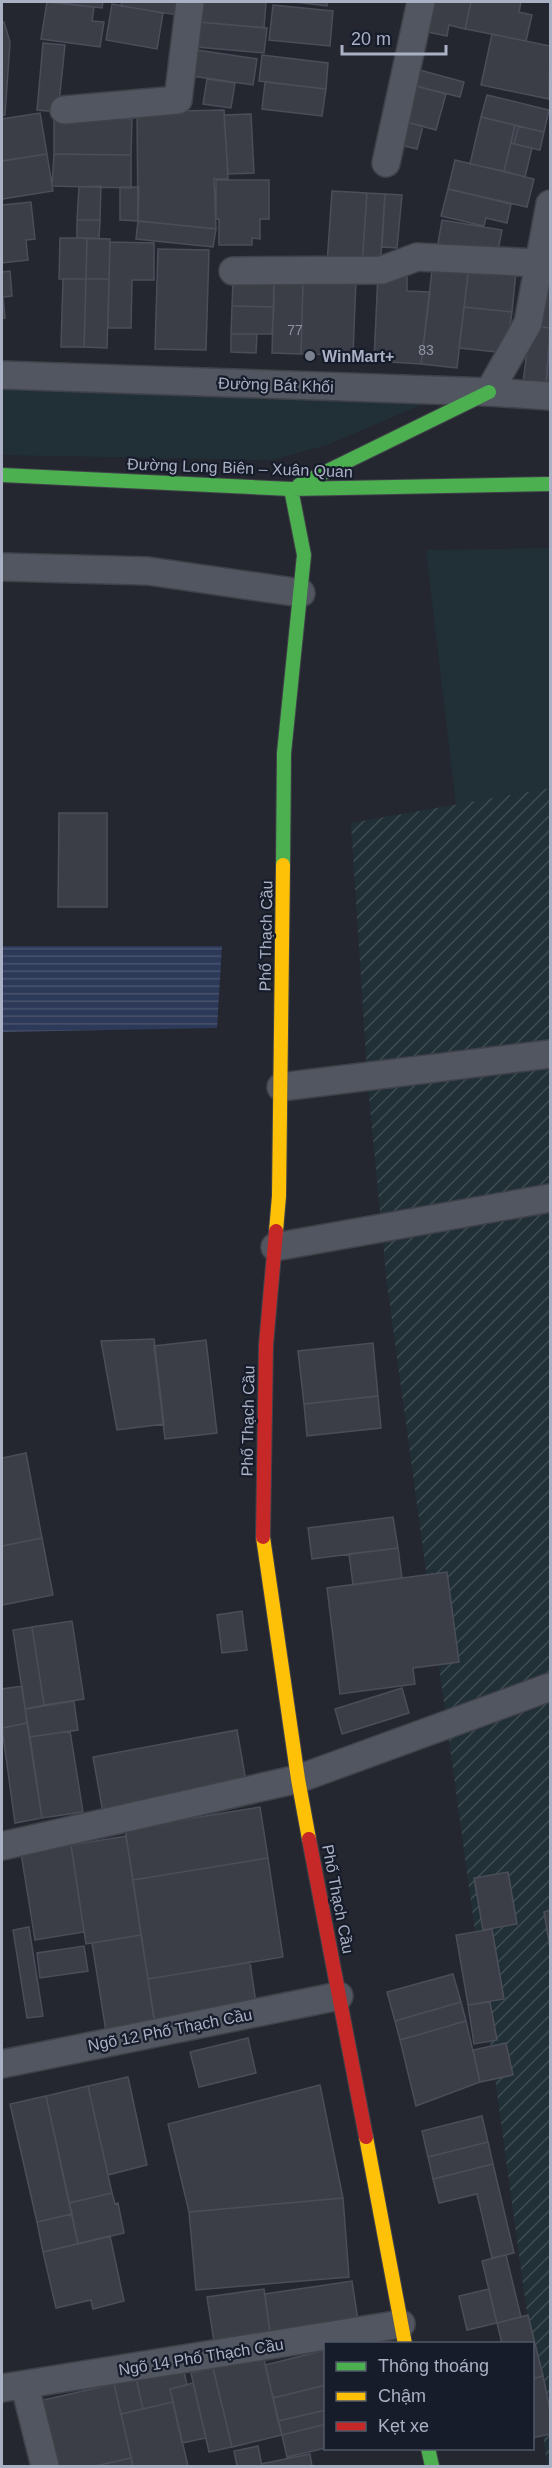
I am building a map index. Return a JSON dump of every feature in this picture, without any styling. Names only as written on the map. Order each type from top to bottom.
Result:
[{"type":"street","points":[[64,110],[178,100],[190,2]]},
{"type":"street","points":[[386,163],[421,2]]},
{"type":"street","points":[[291,489],[489,392],[528,323],[543,270],[550,204]]},
{"type":"street","points":[[233,272],[382,270],[417,257],[543,270]]},
{"type":"street","name":"Đường Bát Khối","points":[[2,375],[550,396]]},
{"type":"street","name":"Đường Long Biên – Xuân Quan","points":[[2,475],[291,489],[550,484]]},
{"type":"street","name":"Phố Thạch Cầu","points":[[291,489],[304,555],[284,753],[279,1196],[266,1345],[263,1543],[298,1779],[403,2334]]},
{"type":"street","points":[[2,567],[148,571],[301,593]]},
{"type":"street","points":[[281,1087],[550,1054]]},
{"type":"street","points":[[275,1247],[550,1198]]},
{"type":"street","points":[[2,1846],[298,1779],[550,1687]]},
{"type":"street","name":"Ngõ 12 Phố Thạch Cầu","points":[[2,2064],[339,1996]]},
{"type":"street","name":"Ngõ 14 Phố Thạch Cầu","points":[[344,2342],[403,2334]]},
{"type":"street","name":"Ngõ 14 Phố Thạch Cầu","points":[[13,2387],[324,2345]]},
{"type":"street","points":[[13,2387],[45,2466]]},
{"type":"street","points":[[428,2450],[432,2466]]},
{"type":"shaded area","points":[[2,385],[444,395],[327,445],[271,460],[2,455]]},
{"type":"shaded area","points":[[550,548],[550,788],[456,805],[426,550]]},
{"type":"shaded area","points":[[550,788],[550,2466],[547,2466],[534,2360],[534,2342],[531,2342],[387,1284],[368,1086],[351,823]]},
{"type":"water","points":[[2,946],[222,946],[217,1028],[2,1032]]},
{"type":"building","points":[[47,2],[94,7],[92,21],[104,22],[100,47],[41,39]]},
{"type":"building","points":[[53,2],[103,2],[102,8]]},
{"type":"building","points":[[122,2],[186,2],[184,16],[121,6]]},
{"type":"building","points":[[201,2],[266,2],[264,28],[199,22]]},
{"type":"building","points":[[295,2],[327,2],[327,6]]},
{"type":"building","points":[[424,2],[471,2],[465,29],[449,25],[447,36],[418,30]]},
{"type":"building","points":[[471,2],[521,2],[519,12],[532,15],[526,41],[465,29]]},
{"type":"building","points":[[112,4],[163,13],[157,49],[106,40]]},
{"type":"building","points":[[273,5],[333,11],[330,46],[269,40]]},
{"type":"building","points":[[2,22],[4,22],[10,42],[5,115],[2,116]]},
{"type":"building","points":[[199,22],[267,28],[264,53],[197,47]]},
{"type":"building","points":[[492,34],[550,46],[549,99],[481,85]]},
{"type":"building","points":[[43,43],[65,45],[58,112],[37,110]]},
{"type":"building","points":[[197,50],[257,59],[253,85],[192,76]]},
{"type":"building","points":[[262,55],[328,63],[326,89],[259,81]]},
{"type":"building","points":[[416,69],[464,82],[460,97],[412,85]]},
{"type":"building","points":[[207,79],[235,83],[231,108],[203,104]]},
{"type":"building","points":[[265,82],[326,89],[322,116],[262,109]]},
{"type":"building","points":[[412,85],[446,94],[436,130],[402,121]]},
{"type":"building","points":[[487,95],[549,110],[544,132],[481,117]]},
{"type":"building","points":[[224,110],[228,179],[214,179],[216,229],[138,221],[137,112]]},
{"type":"building","points":[[40,113],[47,154],[2,161],[2,119]]},
{"type":"building","points":[[251,114],[254,173],[228,174],[224,115]]},
{"type":"building","points":[[481,117],[515,125],[504,171],[470,164]]},
{"type":"building","points":[[54,118],[132,119],[131,155],[54,154]]},
{"type":"building","points":[[402,121],[423,126],[417,149],[396,144]]},
{"type":"building","points":[[515,125],[519,126],[514,144],[511,143]]},
{"type":"building","points":[[519,126],[544,132],[540,150],[514,144]]},
{"type":"building","points":[[511,143],[532,148],[525,177],[504,171]]},
{"type":"building","points":[[47,154],[53,191],[2,199],[2,161]]},
{"type":"building","points":[[54,154],[131,155],[131,188],[52,186]]},
{"type":"building","points":[[455,160],[534,179],[527,207],[448,189]]},
{"type":"building","points":[[216,180],[269,180],[269,219],[260,219],[260,239],[252,238],[252,245],[219,245]]},
{"type":"building","points":[[101,186],[100,220],[77,220],[79,187]]},
{"type":"building","points":[[120,187],[139,187],[138,221],[120,220]]},
{"type":"building","points":[[448,189],[511,204],[507,223],[486,218],[484,226],[441,216]]},
{"type":"building","points":[[332,191],[367,193],[362,266],[327,264]]},
{"type":"building","points":[[367,193],[385,194],[380,267],[362,266]]},
{"type":"building","points":[[385,194],[402,195],[397,248],[382,247]]},
{"type":"building","points":[[31,202],[35,239],[26,240],[28,260],[2,263],[2,205]]},
{"type":"building","points":[[77,220],[100,220],[99,239],[77,238]]},
{"type":"building","points":[[442,220],[502,230],[496,260],[437,249]]},
{"type":"building","points":[[138,221],[216,229],[213,247],[136,239]]},
{"type":"building","points":[[60,238],[87,238],[86,279],[59,279]]},
{"type":"building","points":[[87,238],[110,239],[109,279],[86,279]]},
{"type":"building","points":[[110,242],[154,243],[154,280],[132,280],[131,328],[108,328]]},
{"type":"building","points":[[158,249],[209,250],[206,350],[155,349]]},
{"type":"building","points":[[433,262],[469,266],[457,368],[421,364]]},
{"type":"building","points":[[469,266],[516,272],[512,312],[464,307]]},
{"type":"building","points":[[10,271],[12,296],[3,297],[5,318],[2,318],[2,272]]},
{"type":"building","points":[[378,273],[407,273],[407,291],[430,292],[421,364],[374,361]]},
{"type":"building","points":[[63,279],[86,279],[84,347],[61,347]]},
{"type":"building","points":[[86,279],[109,279],[107,348],[84,347]]},
{"type":"building","points":[[356,280],[353,355],[301,354],[303,283]]},
{"type":"building","points":[[233,281],[274,282],[274,307],[232,306]]},
{"type":"building","points":[[274,282],[303,283],[301,354],[272,353]]},
{"type":"building","points":[[536,294],[550,295],[550,328],[530,326]]},
{"type":"building","points":[[232,306],[274,307],[272,334],[231,334]]},
{"type":"building","points":[[464,307],[512,312],[506,353],[459,348]]},
{"type":"building","points":[[530,326],[550,328],[546,385],[523,383]]},
{"type":"building","points":[[231,334],[257,334],[256,353],[231,352]]},
{"type":"building","points":[[550,342],[550,385],[546,385]]},
{"type":"building","points":[[59,813],[107,813],[107,907],[58,907]]},
{"type":"building","points":[[154,1339],[164,1424],[117,1430],[101,1341]]},
{"type":"building","points":[[206,1340],[217,1433],[165,1439],[154,1346]]},
{"type":"building","points":[[373,1343],[378,1396],[304,1404],[298,1351]]},
{"type":"building","points":[[378,1396],[381,1428],[307,1436],[304,1404]]},
{"type":"building","points":[[26,1453],[42,1538],[2,1546],[2,1458]]},
{"type":"building","points":[[393,1517],[398,1548],[312,1559],[308,1528]]},
{"type":"building","points":[[42,1538],[53,1595],[2,1605],[2,1546]]},
{"type":"building","points":[[398,1548],[402,1578],[353,1585],[349,1554]]},
{"type":"building","points":[[447,1572],[459,1662],[413,1668],[415,1684],[340,1694],[327,1588]]},
{"type":"building","points":[[242,1611],[247,1650],[222,1653],[217,1615]]},
{"type":"building","points":[[72,1621],[84,1699],[44,1705],[32,1627]]},
{"type":"building","points":[[32,1627],[44,1705],[25,1709],[13,1630]]},
{"type":"building","points":[[22,1686],[27,1723],[2,1728],[2,1689]]},
{"type":"building","points":[[402,1688],[409,1713],[342,1734],[335,1709]]},
{"type":"building","points":[[74,1701],[78,1730],[30,1737],[25,1709]]},
{"type":"building","points":[[27,1723],[42,1818],[15,1823],[2,1728]]},
{"type":"building","points":[[237,1730],[247,1787],[103,1813],[93,1757]]},
{"type":"building","points":[[70,1731],[83,1812],[42,1818],[30,1737]]},
{"type":"building","points":[[260,1807],[268,1858],[133,1880],[125,1829]]},
{"type":"building","points":[[126,1836],[141,1935],[86,1944],[71,1845]]},
{"type":"building","points":[[71,1845],[84,1932],[35,1940],[21,1853]]},
{"type":"building","points":[[268,1858],[283,1957],[148,1979],[133,1880]]},
{"type":"building","points":[[508,1872],[517,1924],[483,1930],[474,1878]]},
{"type":"building","points":[[550,1910],[550,1948],[544,1912]]},
{"type":"building","points":[[29,1927],[43,2016],[27,2018],[13,1930]]},
{"type":"building","points":[[492,1929],[504,1999],[468,2005],[456,1935]]},
{"type":"building","points":[[141,1935],[156,2030],[107,2038],[92,1943]]},
{"type":"building","points":[[84,1946],[88,1971],[40,1978],[37,1953]]},
{"type":"building","points":[[250,1962],[257,2010],[155,2027],[148,1979]]},
{"type":"building","points":[[453,1974],[461,2002],[395,2021],[387,1992]]},
{"type":"building","points":[[461,2002],[466,2021],[400,2040],[395,2021]]},
{"type":"building","points":[[490,2002],[497,2040],[474,2044],[468,2005]]},
{"type":"building","points":[[466,2021],[480,2082],[416,2106],[400,2040]]},
{"type":"building","points":[[248,2038],[256,2073],[199,2087],[190,2052]]},
{"type":"building","points":[[506,2043],[513,2075],[480,2082],[473,2050]]},
{"type":"building","points":[[128,2077],[147,2165],[108,2175],[88,2086]]},
{"type":"building","points":[[320,2085],[343,2198],[189,2212],[168,2124]]},
{"type":"building","points":[[88,2086],[112,2193],[69,2203],[46,2096]]},
{"type":"building","points":[[46,2096],[72,2214],[37,2222],[10,2104]]},
{"type":"building","points":[[482,2116],[488,2142],[428,2157],[422,2131]]},
{"type":"building","points":[[488,2142],[493,2164],[433,2179],[428,2157]]},
{"type":"building","points":[[493,2164],[514,2253],[492,2258],[477,2194],[439,2203],[433,2179]]},
{"type":"building","points":[[112,2193],[115,2204],[118,2203],[124,2233],[78,2244],[69,2203]]},
{"type":"building","points":[[343,2198],[349,2277],[196,2290],[189,2212]]},
{"type":"building","points":[[72,2214],[78,2244],[43,2252],[37,2222]]},
{"type":"building","points":[[110,2236],[124,2301],[93,2309],[91,2300],[56,2308],[43,2252]]},
{"type":"building","points":[[506,2255],[521,2317],[497,2323],[482,2261]]},
{"type":"building","points":[[352,2281],[359,2327],[271,2340],[265,2294]]},
{"type":"building","points":[[264,2289],[271,2340],[215,2348],[207,2297]]},
{"type":"building","points":[[489,2289],[497,2323],[467,2330],[459,2296]]},
{"type":"building","points":[[528,2315],[543,2376],[534,2378],[534,2342],[502,2342],[497,2323]]},
{"type":"building","points":[[324,2350],[324,2385],[273,2398],[265,2365]]},
{"type":"building","points":[[263,2355],[282,2435],[232,2447],[213,2368]]},
{"type":"building","points":[[183,2367],[187,2385],[170,2389],[173,2402],[143,2409],[136,2378]]},
{"type":"building","points":[[213,2368],[232,2447],[209,2452],[191,2373]]},
{"type":"building","points":[[543,2376],[550,2410],[550,2434],[534,2438],[534,2378]]},
{"type":"building","points":[[136,2378],[143,2409],[121,2414],[114,2384]]},
{"type":"building","points":[[193,2383],[206,2438],[182,2443],[170,2389]]},
{"type":"building","points":[[114,2384],[131,2458],[95,2466],[58,2466],[43,2400]]},
{"type":"building","points":[[324,2385],[324,2410],[278,2421],[273,2398]]},
{"type":"building","points":[[173,2402],[188,2466],[133,2466],[121,2414]]},
{"type":"building","points":[[324,2410],[324,2424],[282,2435],[278,2421]]},
{"type":"building","points":[[324,2424],[324,2448],[287,2457],[282,2435]]},
{"type":"building","points":[[258,2446],[262,2466],[237,2466],[234,2451]]},
{"type":"building","points":[[310,2454],[312,2466],[262,2466],[261,2464]]},
{"type":"building","points":[[131,2458],[133,2466],[95,2466]]},
{"type":"traffic: fast","points":[[299,485],[489,392]]},
{"type":"traffic: fast","points":[[2,475],[291,489],[550,484]]},
{"type":"traffic: fast","points":[[283,865],[284,753],[304,555],[291,489]]},
{"type":"traffic: fast","points":[[428,2450],[432,2466]]},
{"type":"traffic: slow","points":[[276,1231],[279,1196],[283,865]]},
{"type":"traffic: slow","points":[[263,1537],[298,1779],[309,1839]]},
{"type":"traffic: slow","points":[[366,2137],[405,2342]]},
{"type":"traffic: jam","points":[[263,1537],[266,1345],[276,1231]]},
{"type":"traffic: jam","points":[[309,1839],[366,2137]]},
{"type":"place","name":"WinMart+","points":[[310,356]]}]
